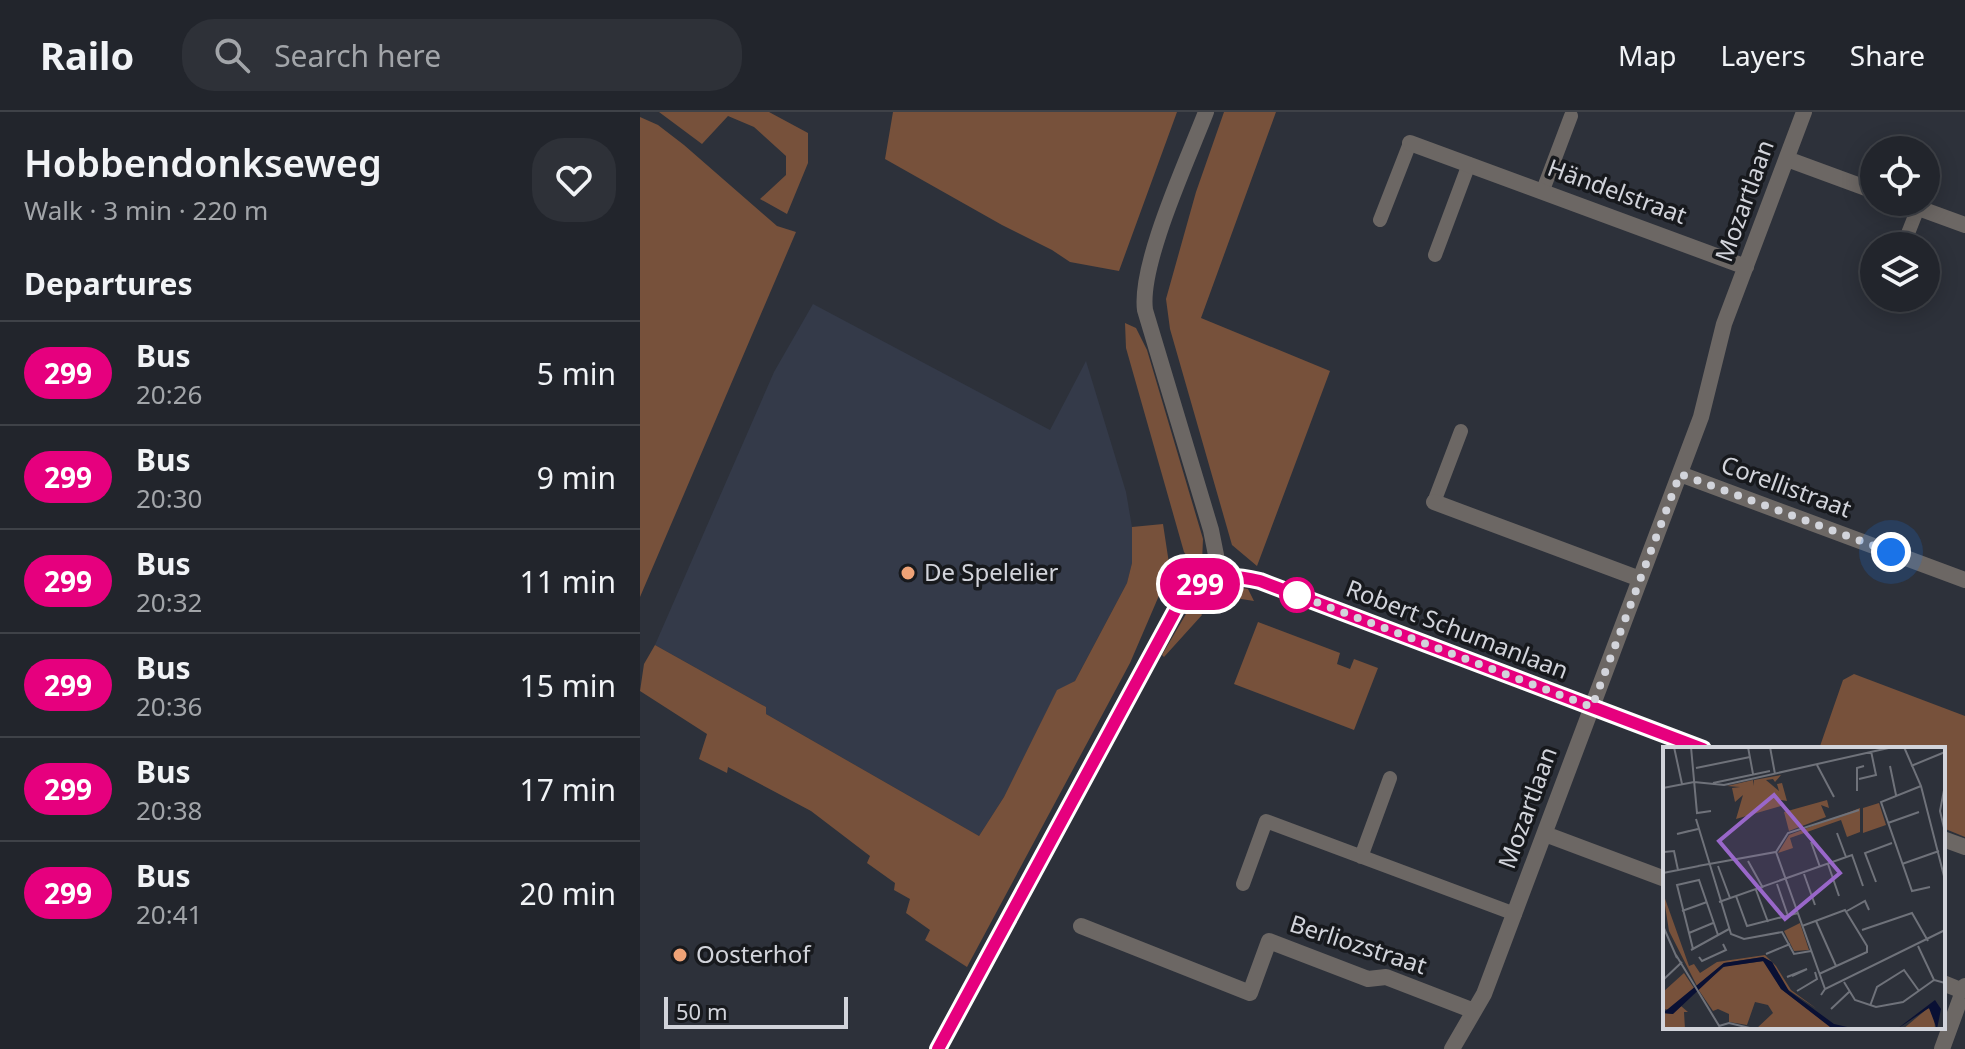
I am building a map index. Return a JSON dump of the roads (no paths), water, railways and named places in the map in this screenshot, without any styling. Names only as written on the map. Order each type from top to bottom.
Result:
[{"type":"street","points":[[938,1049],[1172,615],[1193,588],[1220,575],[1211,530],[1143,296],[1154,250],[1206,112]]},
{"type":"street","name":"Mozartlaan","points":[[1452,1049],[1484,994],[1515,914],[1701,417],[1724,324],[1804,112]]},
{"type":"street","name":"Händelstraat","points":[[1410,143],[1746,267]]},
{"type":"street","points":[[1787,159],[1860,186]]},
{"type":"street","points":[[1940,216],[1965,225]]},
{"type":"street","name":"Corellistraat","points":[[1680,474],[1965,580]]},
{"type":"street","points":[[1434,502],[1640,579]]},
{"type":"street","name":"Robert Schumanlaan","points":[[1220,575],[1260,581],[1698,747]]},
{"type":"street","points":[[1545,834],[1663,878]]},
{"type":"street","points":[[1945,840],[1965,847]]},
{"type":"street","name":"Berliozstraat","points":[[1081,926],[1250,993],[1269,941],[1368,979],[1386,977],[1474,1011]]},
{"type":"street","points":[[1942,1049],[1964,988]]},
{"type":"lane","points":[[1543,190],[1571,116]]},
{"type":"lane","name":"Händelstraat","points":[[1380,220],[1410,143]]},
{"type":"lane","points":[[1435,255],[1469,164]]},
{"type":"lane","points":[[1434,502],[1461,431]]},
{"type":"lane","points":[[1361,857],[1390,778]]},
{"type":"lane","points":[[1243,884],[1266,821],[1515,914]]},
{"type":"place","name":"De Spelelier","points":[[908,573]]},
{"type":"place","name":"Oosterhof","points":[[680,955]]}]
